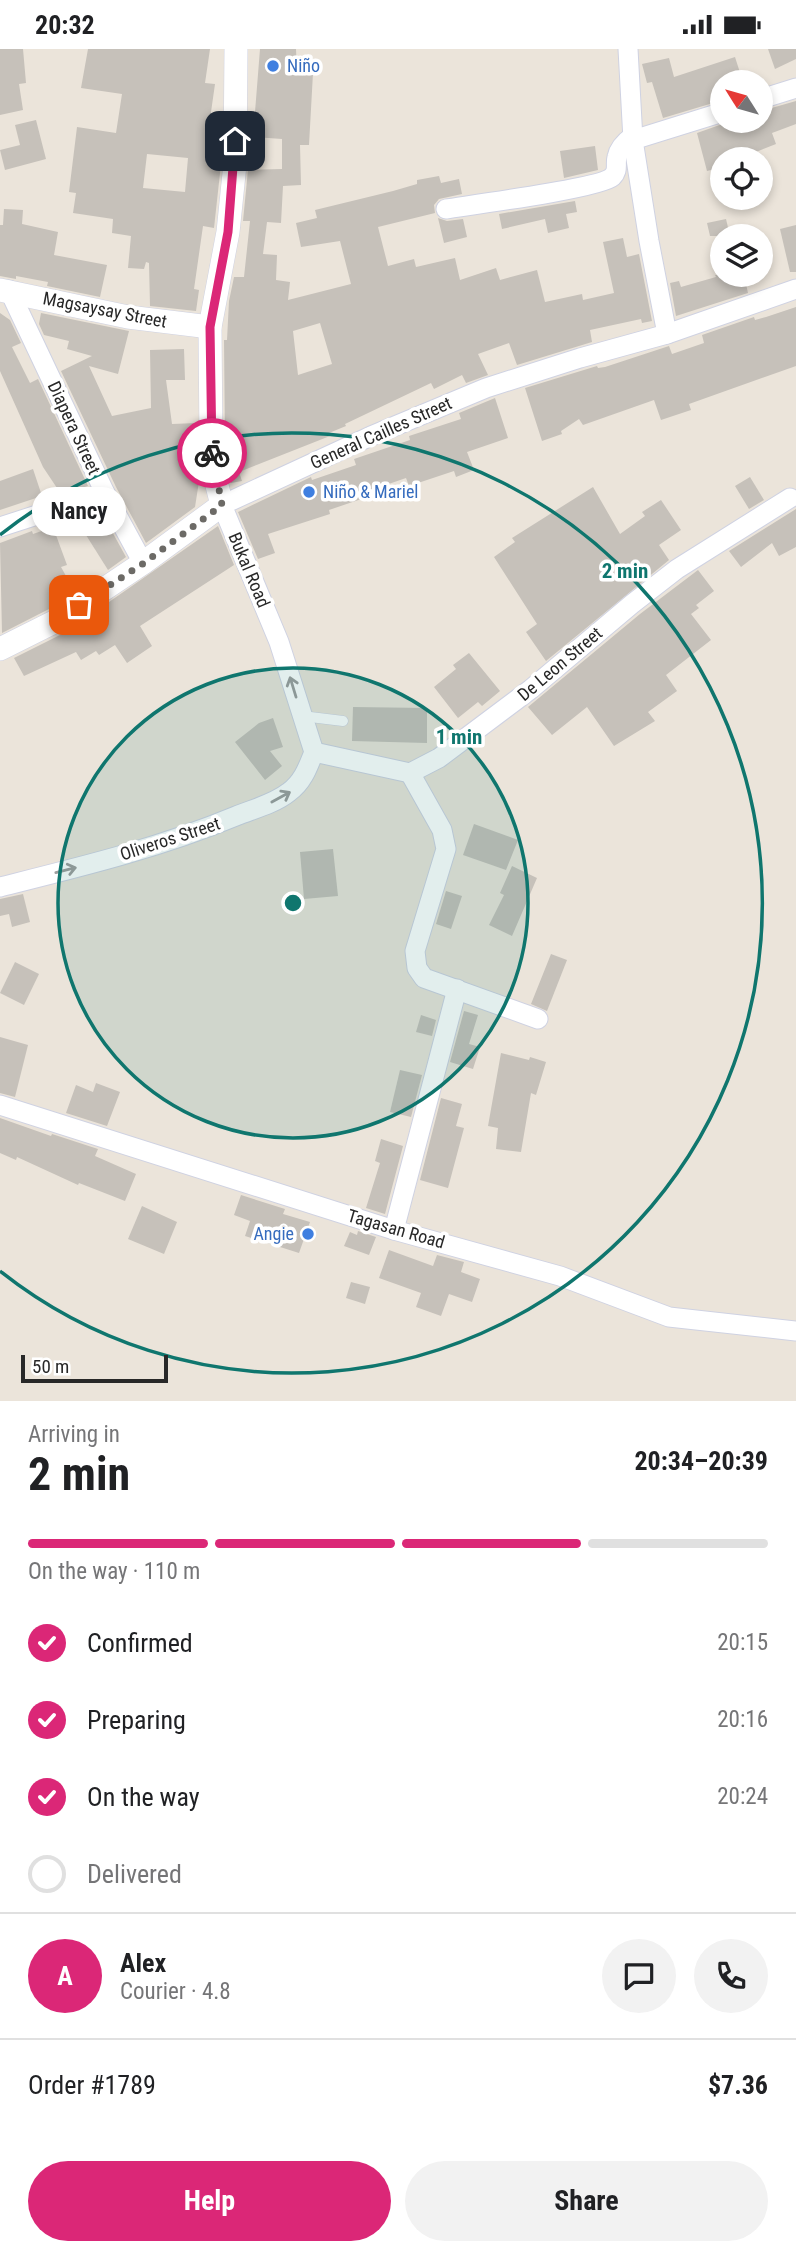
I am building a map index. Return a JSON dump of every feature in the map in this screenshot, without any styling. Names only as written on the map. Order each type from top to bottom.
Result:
[{"type":"street","name":"Bukal Road","points":[[236,49],[235,164],[228,232],[210,327],[211,445],[214,474],[222,505],[279,642],[314,752]]},
{"type":"street","points":[[628,49],[633,138],[667,334]]},
{"type":"street","points":[[774,95],[796,88]]},
{"type":"street","points":[[446,209],[610,179],[617,171],[617,157],[622,144],[633,138],[710,116]]},
{"type":"street","name":"General Cailles Street","points":[[0,649],[58,620],[144,563],[222,505],[371,436],[486,388],[667,334],[796,289]]},
{"type":"street","name":"Magsaysay Street","points":[[4,290],[128,317],[210,327]]},
{"type":"street","name":"Diapera Street","points":[[4,290],[105,493],[144,563]]},
{"type":"street","points":[[0,527],[105,493]]},
{"type":"street","name":"De Leon Street","points":[[410,773],[439,758],[531,689],[677,569],[790,498]]},
{"type":"street","points":[[314,752],[410,773],[442,829],[446,849],[415,951],[417,968],[424,978],[538,1019]]},
{"type":"street","name":"Oliveros Street","points":[[0,887],[149,849],[278,799],[297,785],[305,775],[314,752]]},
{"type":"street","points":[[394,1230],[457,989]]},
{"type":"street","name":"Tagasan Road","points":[[0,1105],[394,1230],[560,1276],[669,1317],[796,1331]]},
{"type":"lane","points":[[302,716],[343,722]]},
{"type":"building","points":[[0,49],[23,49],[26,83],[19,84],[23,110],[0,115]]},
{"type":"building","points":[[88,49],[210,49],[205,83],[215,84],[210,119],[221,120],[218,143],[221,144],[221,164],[214,228],[203,226],[194,289],[199,290],[196,311],[150,306],[149,263],[146,262],[144,269],[128,268],[131,236],[112,233],[113,219],[73,213],[76,193],[69,192],[77,127],[116,133],[122,94],[81,88]],"holes":[[[147,154],[188,158],[185,192],[143,188]]]},
{"type":"building","points":[[260,49],[296,49],[297,73],[313,73],[309,145],[300,145],[301,185],[283,186],[281,223],[267,222],[263,254],[277,255],[276,280],[290,282],[288,300],[351,284],[340,241],[301,247],[296,223],[317,218],[315,210],[393,191],[417,184],[417,180],[439,176],[441,183],[459,179],[462,194],[439,199],[434,205],[435,213],[378,227],[388,266],[414,259],[416,267],[455,258],[460,280],[496,268],[500,280],[537,270],[545,302],[582,294],[583,300],[614,293],[603,242],[623,238],[627,257],[639,254],[652,321],[642,323],[641,319],[590,330],[592,342],[517,365],[509,343],[478,354],[488,375],[466,383],[462,375],[434,389],[431,383],[345,424],[346,426],[329,433],[330,436],[239,472],[242,481],[231,483],[225,443],[224,340],[227,340],[229,301],[234,277],[244,277],[250,221],[243,221],[248,170],[282,169],[282,139],[253,137]],"holes":[[[320,323],[332,364],[298,375],[293,331]]]},
{"type":"building","points":[[768,49],[796,49],[796,59],[775,69]]},
{"type":"building","points":[[735,57],[739,70],[710,70],[710,104],[663,118],[652,82],[647,83],[642,64],[669,58],[674,77]]},
{"type":"building","points":[[796,101],[796,124],[774,132],[774,107]]},
{"type":"building","points":[[36,120],[46,159],[5,170],[0,150],[20,145],[15,125]]},
{"type":"building","points":[[710,128],[710,133],[772,133],[776,144],[768,147],[710,147],[710,170],[707,171],[697,133]]},
{"type":"building","points":[[595,146],[598,170],[564,178],[560,151]]},
{"type":"building","points":[[575,201],[577,212],[566,214],[569,228],[548,233],[545,219],[502,229],[499,214]]},
{"type":"building","points":[[4,209],[23,210],[22,224],[58,232],[54,255],[107,265],[100,297],[47,286],[48,282],[0,276],[0,225],[3,225]]},
{"type":"building","points":[[438,218],[447,221],[463,219],[467,237],[444,243]]},
{"type":"building","points":[[726,219],[727,224],[710,224],[710,236],[707,223]]},
{"type":"building","points":[[796,225],[796,272],[790,272],[780,229]]},
{"type":"building","points":[[710,279],[710,287],[747,287],[748,293],[676,316],[670,283],[679,281],[681,287]]},
{"type":"building","points":[[796,307],[796,366],[689,404],[691,410],[661,420],[654,400],[583,425],[579,419],[561,431],[562,434],[542,441],[525,388],[597,366],[605,367],[669,346],[672,354],[704,343],[702,335],[754,317],[755,320]]},
{"type":"building","points":[[0,313],[10,320],[21,343],[12,347],[30,383],[38,379],[88,486],[61,494],[43,467],[0,371]]},
{"type":"building","points":[[41,313],[129,331],[118,374],[89,366],[112,416],[151,408],[150,350],[184,349],[185,380],[166,380],[172,424],[197,423],[200,475],[195,507],[146,543],[61,371],[92,356],[67,349],[69,341],[44,335],[39,324]]},
{"type":"building","points":[[495,398],[508,438],[467,452],[474,470],[456,477],[454,471],[409,486],[406,478],[377,488],[379,493],[329,510],[330,514],[268,534],[275,553],[258,559],[238,512],[311,477],[312,480],[356,465],[354,459],[410,440],[409,436],[461,419],[459,413]]},
{"type":"building","points":[[33,469],[42,496],[0,510],[0,481]]},
{"type":"building","points":[[750,477],[764,500],[749,509],[735,486]]},
{"type":"building","points":[[593,487],[620,534],[645,516],[642,512],[661,500],[681,530],[659,545],[669,560],[546,661],[526,632],[537,624],[494,557],[515,542],[512,538]]},
{"type":"building","points":[[99,508],[126,557],[108,570],[74,516]]},
{"type":"building","points":[[796,509],[796,547],[779,556],[772,543],[741,567],[729,551]]},
{"type":"building","points":[[218,526],[234,565],[140,626],[152,646],[127,663],[115,645],[99,655],[96,651],[81,660],[76,652],[24,676],[14,658],[66,632]]},
{"type":"building","points":[[53,527],[67,565],[61,567],[75,592],[51,608],[2,633],[0,543],[32,531],[33,534]]},
{"type":"building","points":[[698,570],[714,591],[696,605],[699,608],[691,614],[711,640],[666,675],[677,691],[648,712],[655,721],[614,746],[587,707],[552,735],[528,707],[640,614]]},
{"type":"building","points":[[469,653],[500,691],[482,706],[478,702],[458,718],[434,687],[456,669],[453,665]]},
{"type":"building","points":[[353,707],[427,708],[427,743],[352,741]]},
{"type":"building","points":[[273,718],[283,747],[270,751],[282,766],[265,780],[235,742],[259,723]]},
{"type":"building","points":[[474,824],[518,840],[506,870],[463,855]]},
{"type":"building","points":[[333,849],[338,896],[304,899],[300,852]]},
{"type":"building","points":[[512,866],[537,878],[512,936],[489,925],[504,895],[500,893]]},
{"type":"building","points":[[446,891],[462,896],[451,929],[436,924]]},
{"type":"building","points":[[23,894],[30,922],[12,927],[9,914],[0,916],[0,899]]},
{"type":"building","points":[[551,954],[567,960],[547,1011],[531,1004]]},
{"type":"building","points":[[15,962],[39,974],[24,1005],[0,993]]},
{"type":"building","points":[[464,1011],[478,1015],[469,1044],[480,1047],[473,1069],[450,1062]]},
{"type":"building","points":[[421,1015],[436,1020],[432,1036],[416,1032]]},
{"type":"building","points":[[0,1037],[28,1045],[15,1097],[0,1093]]},
{"type":"building","points":[[501,1053],[546,1062],[536,1095],[531,1093],[521,1152],[496,1149],[498,1128],[488,1126]]},
{"type":"building","points":[[400,1070],[422,1075],[411,1117],[390,1112]]},
{"type":"building","points":[[96,1083],[120,1092],[107,1126],[66,1113],[76,1085],[93,1092]]},
{"type":"building","points":[[441,1098],[462,1104],[456,1126],[464,1128],[448,1188],[420,1180]]},
{"type":"building","points":[[0,1118],[98,1149],[95,1156],[136,1174],[125,1201],[79,1183],[78,1185],[17,1157],[16,1160],[0,1153]]},
{"type":"building","points":[[381,1139],[403,1146],[385,1214],[366,1208],[380,1163],[375,1161]]},
{"type":"building","points":[[241,1195],[285,1209],[283,1214],[310,1222],[299,1253],[245,1236],[250,1221],[234,1215]]},
{"type":"building","points":[[142,1206],[177,1222],[164,1254],[128,1239]]},
{"type":"building","points":[[358,1231],[376,1237],[369,1255],[344,1246],[350,1232],[357,1235]]},
{"type":"building","points":[[389,1250],[433,1266],[437,1255],[464,1262],[461,1272],[480,1279],[472,1302],[449,1294],[441,1316],[416,1307],[421,1293],[379,1278]]},
{"type":"building","points":[[351,1282],[370,1287],[365,1304],[346,1298]]},
{"type":"way so far","points":[[79,605],[144,563],[222,505],[212,453]]},
{"type":"place","name":"Niño","points":[[273,66]]},
{"type":"place","name":"Niño & Mariel","points":[[309,492]]},
{"type":"place","name":"Nancy","points":[[79,605]]},
{"type":"place","name":"Angie","points":[[308,1234]]},
{"type":"route","points":[[212,453],[210,327],[228,232],[235,141]]}]
